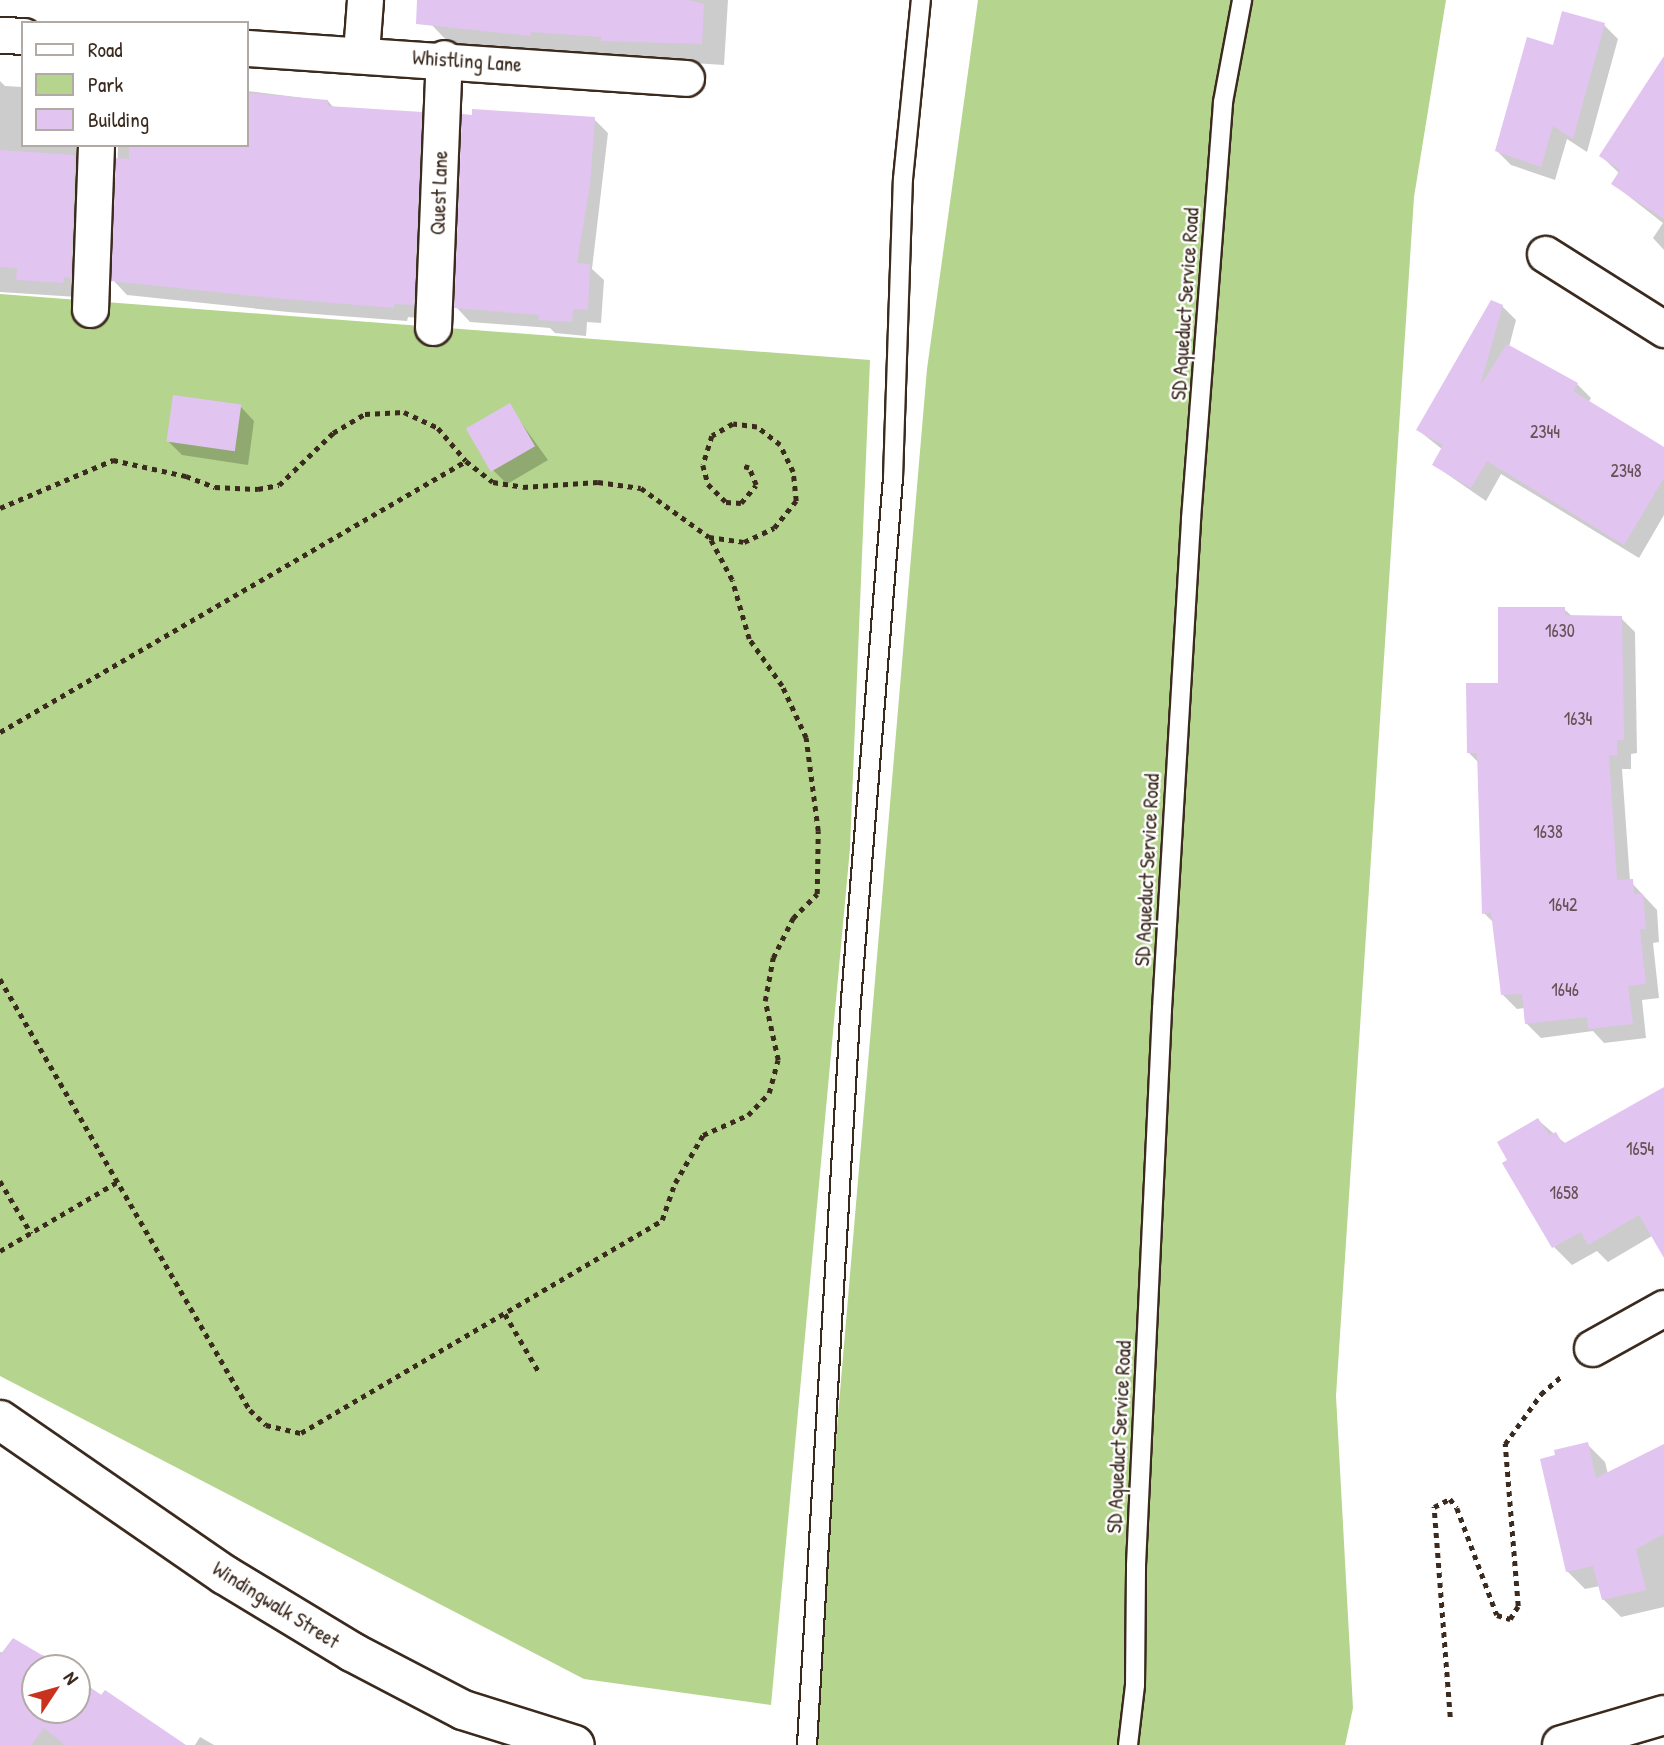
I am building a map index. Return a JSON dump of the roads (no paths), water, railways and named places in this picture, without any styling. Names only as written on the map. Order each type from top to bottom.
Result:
[{"type":"street","points":[[361,53],[365,0]]},
{"type":"street","points":[[0,34],[21,36]]},
{"type":"street","name":"Whistling Lane","points":[[248,48],[444,58],[686,78]]},
{"type":"street","name":"Quest Lane","points":[[433,327],[444,58]]},
{"type":"street","points":[[90,309],[96,147]]},
{"type":"street","points":[[1545,254],[1664,329]]},
{"type":"street","points":[[1592,1348],[1664,1308]]},
{"type":"street","name":"Windingwalk Street","points":[[0,1420],[225,1575],[352,1652],[463,1710],[575,1745]]},
{"type":"street","points":[[1562,1745],[1664,1715]]},
{"type":"lane","points":[[807,1745],[851,1000],[893,478],[903,179],[921,0]]},
{"type":"lane","name":"SD Aqueduct Service Road","points":[[1128,1745],[1135,1685],[1137,1552],[1162,1009],[1191,519],[1223,102],[1242,0]]}]
